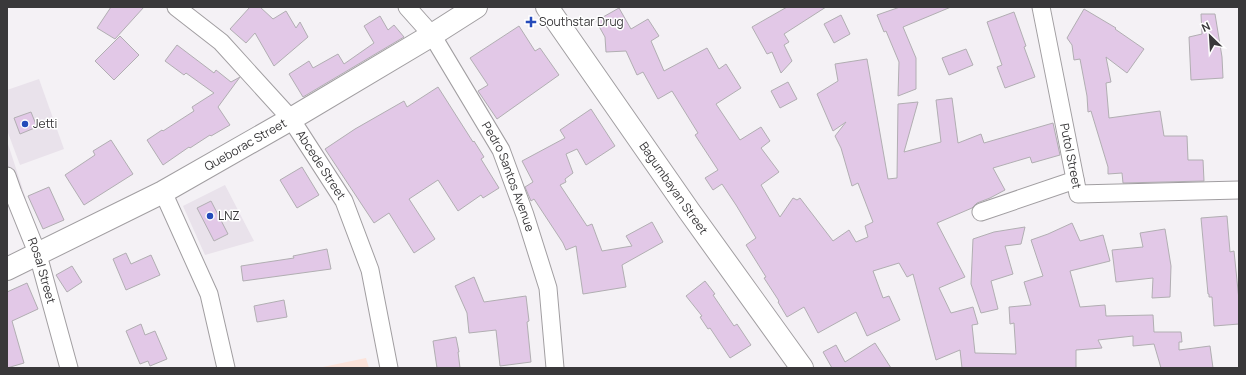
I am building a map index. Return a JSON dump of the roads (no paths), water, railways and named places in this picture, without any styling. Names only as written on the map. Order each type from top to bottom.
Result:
[{"type":"street","name":"Abcede Street","points":[[176,7],[221,42],[291,119],[344,200],[370,270],[389,368]]},
{"type":"street","name":"Pedro Santos Avenue","points":[[407,7],[432,35],[501,150],[525,215],[548,288],[555,368]]},
{"type":"street","name":"Queborac Street","points":[[7,269],[163,192],[291,119],[476,7]]},
{"type":"street","name":"Bagumbayan Street","points":[[547,7],[689,211],[802,368]]},
{"type":"street","name":"Putol Street","points":[[1042,7],[1078,194],[1239,190]]},
{"type":"street","name":"Rosal Street","points":[[7,176],[12,193],[38,255],[68,368]]},
{"type":"street","points":[[981,212],[1075,180]]},
{"type":"street","points":[[163,192],[209,294],[226,368]]},
{"type":"place","name":"Southstar Drug","points":[[531,22]]},
{"type":"place","name":"Jetti","points":[[25,124]]},
{"type":"place","name":"LNZ","points":[[210,216]]}]
